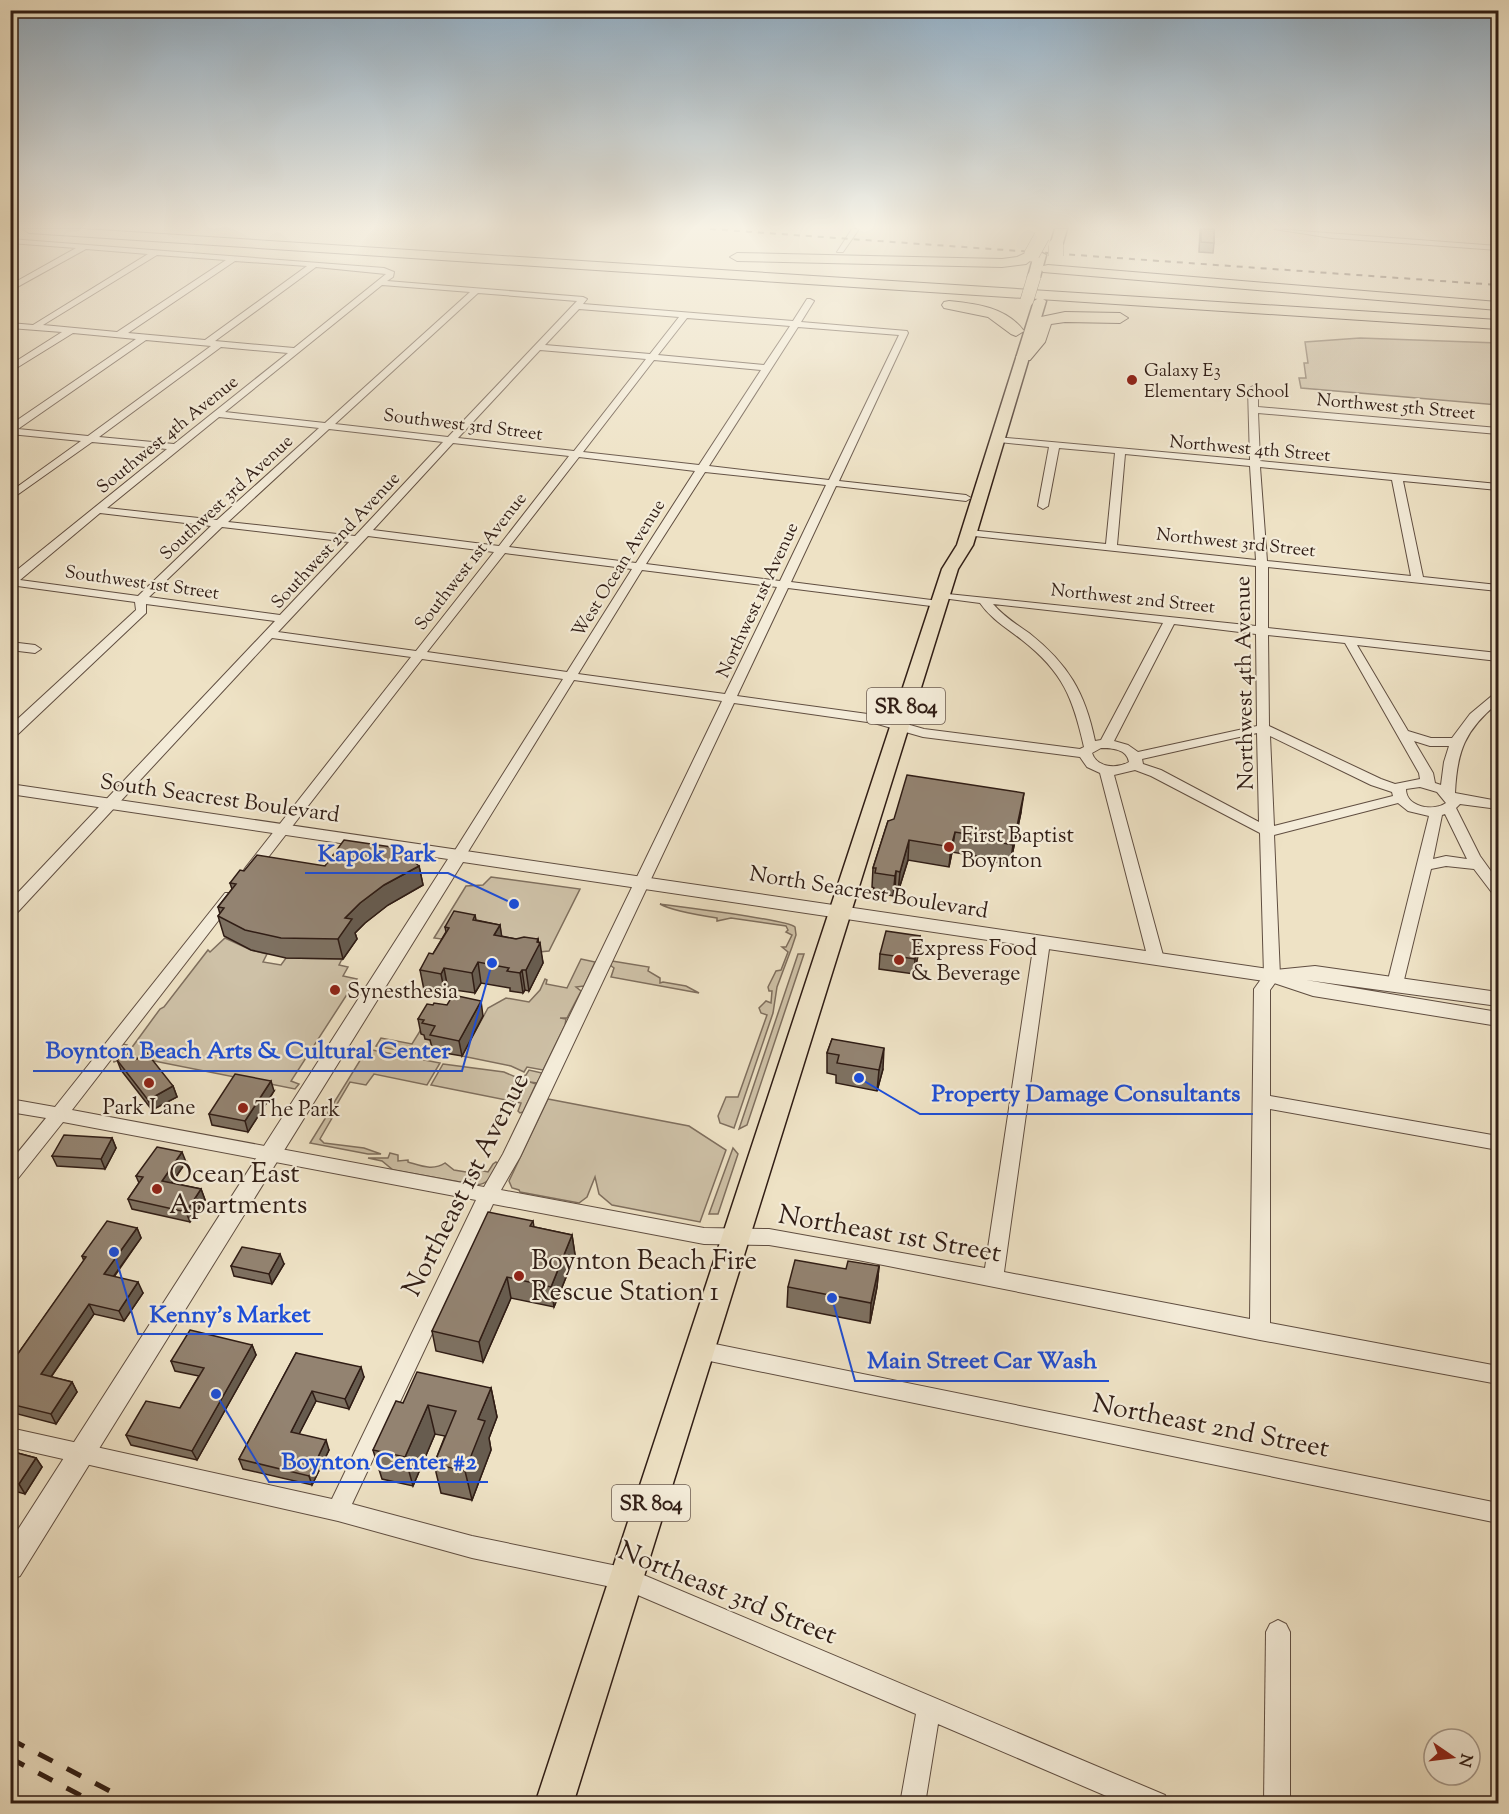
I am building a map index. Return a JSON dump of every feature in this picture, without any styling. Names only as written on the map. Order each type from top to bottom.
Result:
[{"type":"highway","points":[[992,314],[1005,320],[1016,346],[1037,342],[1042,324],[1046,320],[1060,317],[1136,318]]},
{"type":"highway","points":[[1074,314],[1090,317]]},
{"type":"highway","points":[[1341,314],[1498,325]]},
{"type":"highway","points":[[1204,321],[1498,333]]},
{"type":"main road","name":"SR 804","points":[[951,566],[951,543],[996,400],[1029,314]]},
{"type":"main road","name":"SR 804","points":[[554,1803],[951,566],[965,545],[999,439],[1016,346],[1029,314]]},
{"type":"main road","points":[[996,400],[1000,413],[994,434],[999,439]]},
{"type":"street","points":[[35,327],[57,314]]},
{"type":"street","points":[[119,335],[151,314]]},
{"type":"street","points":[[207,342],[246,314]]},
{"type":"street","name":"Southwest 4th Avenue","points":[[14,574],[99,510],[343,314]]},
{"type":"street","name":"Southwest 3rd Avenue","points":[[10,734],[142,611],[140,600],[220,523],[451,314]]},
{"type":"street","name":"Southwest 2nd Avenue","points":[[10,911],[570,314]]},
{"type":"street","points":[[673,314],[794,324]]},
{"type":"street","name":"West Ocean Avenue","points":[[459,855],[639,566],[801,314]]},
{"type":"street","name":"Southwest 1st Avenue","points":[[10,1176],[685,315]]},
{"type":"street","name":"Northwest 1st Avenue","points":[[642,882],[904,333],[794,324]]},
{"type":"street","points":[[10,325],[297,351]]},
{"type":"street","points":[[10,369],[72,330]]},
{"type":"street","points":[[10,430],[145,337]]},
{"type":"street","points":[[10,497],[219,344]]},
{"type":"street","points":[[539,347],[768,368]]},
{"type":"street","name":"Northwest 4th Avenue","points":[[1253,388],[1255,465],[1262,563],[1263,728],[1272,976]]},
{"type":"street","name":"Northwest 5th Street","points":[[1255,410],[1498,431]]},
{"type":"street","name":"Southwest 3rd Street","points":[[218,414],[703,468]]},
{"type":"street","points":[[10,430],[177,447]]},
{"type":"street","name":"Northwest 4th Street","points":[[999,439],[1498,487]]},
{"type":"street","points":[[1043,506],[1054,446]]},
{"type":"street","points":[[1111,548],[1120,452]]},
{"type":"street","points":[[703,468],[966,498]]},
{"type":"street","points":[[1397,478],[1418,580]]},
{"type":"street","name":"Northwest 2nd Street","points":[[99,510],[503,549],[784,584],[941,599],[984,600],[1498,657]]},
{"type":"street","name":"Northwest 3rd Street","points":[[969,533],[1498,588]]},
{"type":"street","name":"Southwest 1st Street","points":[[14,574],[13,582],[284,619]]},
{"type":"street","points":[[984,600],[990,611],[1048,656],[1073,684],[1091,763],[1106,769],[1123,770],[1135,761],[1263,728],[1399,794],[1412,807],[1446,803],[1498,806]]},
{"type":"street","points":[[1106,744],[1108,734],[1170,621]]},
{"type":"street","points":[[270,634],[875,719],[923,733],[1088,751],[1106,744],[1126,748],[1135,761],[1268,832],[1399,794],[1406,784],[1428,784]]},
{"type":"street","points":[[1348,639],[1426,774],[1428,784],[1446,803],[1478,865],[1498,891]]},
{"type":"street","points":[[10,646],[35,649]]},
{"type":"street","points":[[1395,984],[1436,820],[1446,803],[1449,761],[1456,742],[1478,712],[1498,697]]},
{"type":"street","points":[[1402,733],[1430,742],[1456,742]]},
{"type":"street","points":[[1106,769],[1156,959]]},
{"type":"street","name":"South Seacrest Boulevard","points":[[10,789],[459,855]]},
{"type":"street","points":[[10,1567],[459,855]]},
{"type":"street","name":"North Seacrest Boulevard","points":[[459,855],[1272,976],[1313,989],[1498,1019]]},
{"type":"street","points":[[1424,866],[1446,861],[1478,865]]},
{"type":"street","name":"Northeast 1st Avenue","points":[[338,1511],[411,1351],[478,1214],[511,1157],[642,882]]},
{"type":"street","points":[[993,1279],[1042,942]]},
{"type":"street","name":"North Seacrest Boulevard","points":[[1272,976],[1315,973],[1498,999]]},
{"type":"street","points":[[1260,1331],[1262,989],[1272,976]]},
{"type":"street","points":[[1262,1101],[1498,1143]]},
{"type":"street","name":"Northeast 1st Street","points":[[10,1105],[704,1236],[770,1237],[1498,1375]]},
{"type":"street","name":"Northeast 2nd Street","points":[[700,1350],[1498,1513]]},
{"type":"street","name":"Northeast 3rd Street","points":[[10,1437],[338,1511],[472,1546],[627,1579],[1156,1803]]},
{"type":"street","points":[[1277,1803],[1278,1632]]},
{"type":"street","points":[[912,1803],[929,1708]]},
{"type":"shaded area","points":[[1360,338],[1498,343],[1498,405],[1301,388],[1299,378],[1306,378],[1304,363],[1308,363],[1305,342]]},
{"type":"shaded area","points":[[491,877],[580,889],[549,951],[539,952],[434,938],[466,886],[483,885]]},
{"type":"shaded area","points":[[660,904],[754,917],[795,927],[796,935],[777,987],[773,1013],[734,1128],[720,1123],[718,1116],[726,1097],[738,1097],[767,1015],[761,1013],[759,1008],[766,1001],[771,1003],[772,991],[769,991],[768,987],[776,971],[781,970],[788,952],[782,947],[786,947],[792,935],[786,932],[788,930],[786,926],[731,918],[717,921],[717,918],[679,911]]},
{"type":"shaded area","points":[[225,938],[251,950],[267,954],[263,962],[281,965],[286,958],[342,959],[339,965],[348,967],[343,976],[357,979],[291,1081],[299,1084],[295,1089],[129,1056],[114,1062],[113,1057],[123,1044],[127,1045],[125,1048],[130,1050],[208,950],[210,952]]},
{"type":"shaded area","points":[[798,954],[804,954],[747,1125],[739,1129]]},
{"type":"shaded area","points":[[581,959],[595,962],[584,986],[576,987],[581,991],[567,1018],[560,1018],[566,1019],[565,1025],[543,1070],[527,1067],[524,1072],[511,1066],[462,1056],[488,1008],[506,998],[529,1002],[540,990],[545,979],[546,984],[567,988]]},
{"type":"shaded area","points":[[612,961],[649,967],[648,971],[660,978],[660,983],[686,986],[699,993],[611,977],[614,968],[610,965]]},
{"type":"shaded area","points":[[420,1031],[438,1041],[444,1053],[441,1058],[376,1046],[381,1038],[412,1044]]},
{"type":"shaded area","points":[[367,1049],[440,1063],[427,1085],[374,1074],[366,1085],[350,1082],[333,1111],[327,1114]]},
{"type":"shaded area","points":[[443,1064],[504,1072],[518,1078],[526,1075],[529,1070],[542,1073],[537,1083],[530,1082],[536,1084],[523,1112],[520,1113],[518,1111],[521,1103],[431,1085]]},
{"type":"shaded area","points":[[548,1099],[689,1126],[726,1150],[700,1222],[612,1205],[599,1194],[595,1177],[587,1197],[579,1203],[520,1192],[512,1188],[509,1181]]},
{"type":"shaded area","points":[[326,1117],[332,1118],[320,1139],[324,1143],[364,1148],[381,1154],[368,1154],[310,1143]]},
{"type":"shaded area","points":[[733,1148],[738,1154],[718,1214],[709,1214]]},
{"type":"shaded area","points":[[390,1153],[398,1155],[398,1161],[408,1160],[408,1162],[432,1167],[445,1163],[454,1170],[472,1173],[474,1169],[488,1172],[493,1164],[496,1162],[498,1164],[486,1182],[475,1184],[472,1176],[471,1184],[393,1170],[382,1161],[368,1158],[388,1158]]},
{"type":"building","name":"First Baptist Boynton","points":[[907,775],[1024,793],[1013,845],[997,842],[997,839],[955,832],[951,847],[909,840],[900,872],[896,871],[895,876],[875,873],[876,868],[873,868],[888,821],[894,819]]},
{"type":"building","points":[[344,840],[398,848],[419,866],[384,885],[360,903],[345,918],[352,919],[338,939],[281,938],[245,930],[218,916],[224,908],[218,907],[236,884],[230,883],[240,870],[244,871],[257,855],[325,866]]},
{"type":"building","points":[[454,911],[475,915],[473,920],[500,925],[494,935],[516,939],[524,937],[538,939],[537,942],[540,943],[526,970],[520,973],[507,971],[509,968],[478,962],[472,973],[444,968],[441,974],[420,970],[429,953],[433,954],[449,928],[445,927]]},
{"type":"building","points":[[886,931],[920,936],[915,959],[880,954]]},
{"type":"building","points":[[453,995],[481,1001],[459,1041],[430,1035],[435,1026],[422,1023],[424,1020],[418,1019],[427,1004],[447,1005]]},
{"type":"building","points":[[832,1039],[884,1048],[879,1070],[837,1063],[839,1055],[827,1053]]},
{"type":"building","name":"Park Lane","points":[[131,1052],[137,1059],[147,1053],[173,1086],[148,1100],[117,1060]]},
{"type":"building","points":[[235,1074],[271,1081],[245,1121],[209,1114]]},
{"type":"building","points":[[64,1135],[112,1138],[101,1159],[52,1156]]},
{"type":"building","name":"Ocean East Apartments","points":[[157,1147],[182,1152],[162,1181],[201,1189],[186,1212],[128,1199],[143,1177],[136,1176]]},
{"type":"building","name":"Boynton Beach Fire Rescue Station 1","points":[[488,1212],[533,1221],[530,1226],[572,1235],[551,1287],[507,1277],[479,1342],[432,1331]]},
{"type":"building","points":[[107,1221],[137,1228],[104,1274],[138,1282],[119,1311],[89,1304],[41,1374],[72,1382],[51,1414],[10,1404],[10,1365],[86,1257],[82,1256]]},
{"type":"building","points":[[242,1247],[280,1254],[269,1274],[231,1266]]},
{"type":"building","points":[[795,1260],[846,1269],[848,1261],[879,1266],[871,1303],[788,1287]]},
{"type":"building","points":[[190,1330],[252,1345],[192,1451],[126,1435],[146,1401],[180,1408],[204,1368],[171,1361]]},
{"type":"building","points":[[296,1353],[361,1367],[345,1399],[312,1391],[291,1432],[326,1440],[309,1476],[239,1459]]},
{"type":"building","points":[[417,1372],[491,1388],[478,1419],[485,1421],[465,1471],[434,1464],[456,1411],[428,1405],[405,1457],[373,1450],[396,1401],[403,1403]]},
{"type":"building","points":[[10,1451],[36,1458],[19,1484],[10,1482]]},
{"type":"railway","points":[[10,1739],[135,1804]]},
{"type":"railway","points":[[10,1758],[97,1804]]},
{"type":"place","name":"Galaxy E3 Elementary School","points":[[1132,380]]},
{"type":"place","name":"First Baptist Boynton","points":[[949,847]]},
{"type":"place","name":"Kapok Park","points":[[514,904]]},
{"type":"place","name":"Express Food & Beverage","points":[[899,960]]},
{"type":"place","name":"Boynton Beach Arts & Cultural Center","points":[[492,963]]},
{"type":"place","name":"Synesthesia","points":[[335,990]]},
{"type":"place","name":"Property Damage Consultants","points":[[859,1078]]},
{"type":"place","name":"Park Lane","points":[[149,1083]]},
{"type":"place","name":"The Park","points":[[243,1108]]},
{"type":"place","name":"Ocean East Apartments","points":[[157,1189]]},
{"type":"place","name":"Kenny's Market","points":[[114,1252]]},
{"type":"place","name":"Boynton Beach Fire Rescue Station 1","points":[[519,1276]]},
{"type":"place","name":"Main Street Car Wash","points":[[832,1298]]},
{"type":"place","name":"Boynton Center #2","points":[[216,1394]]}]
